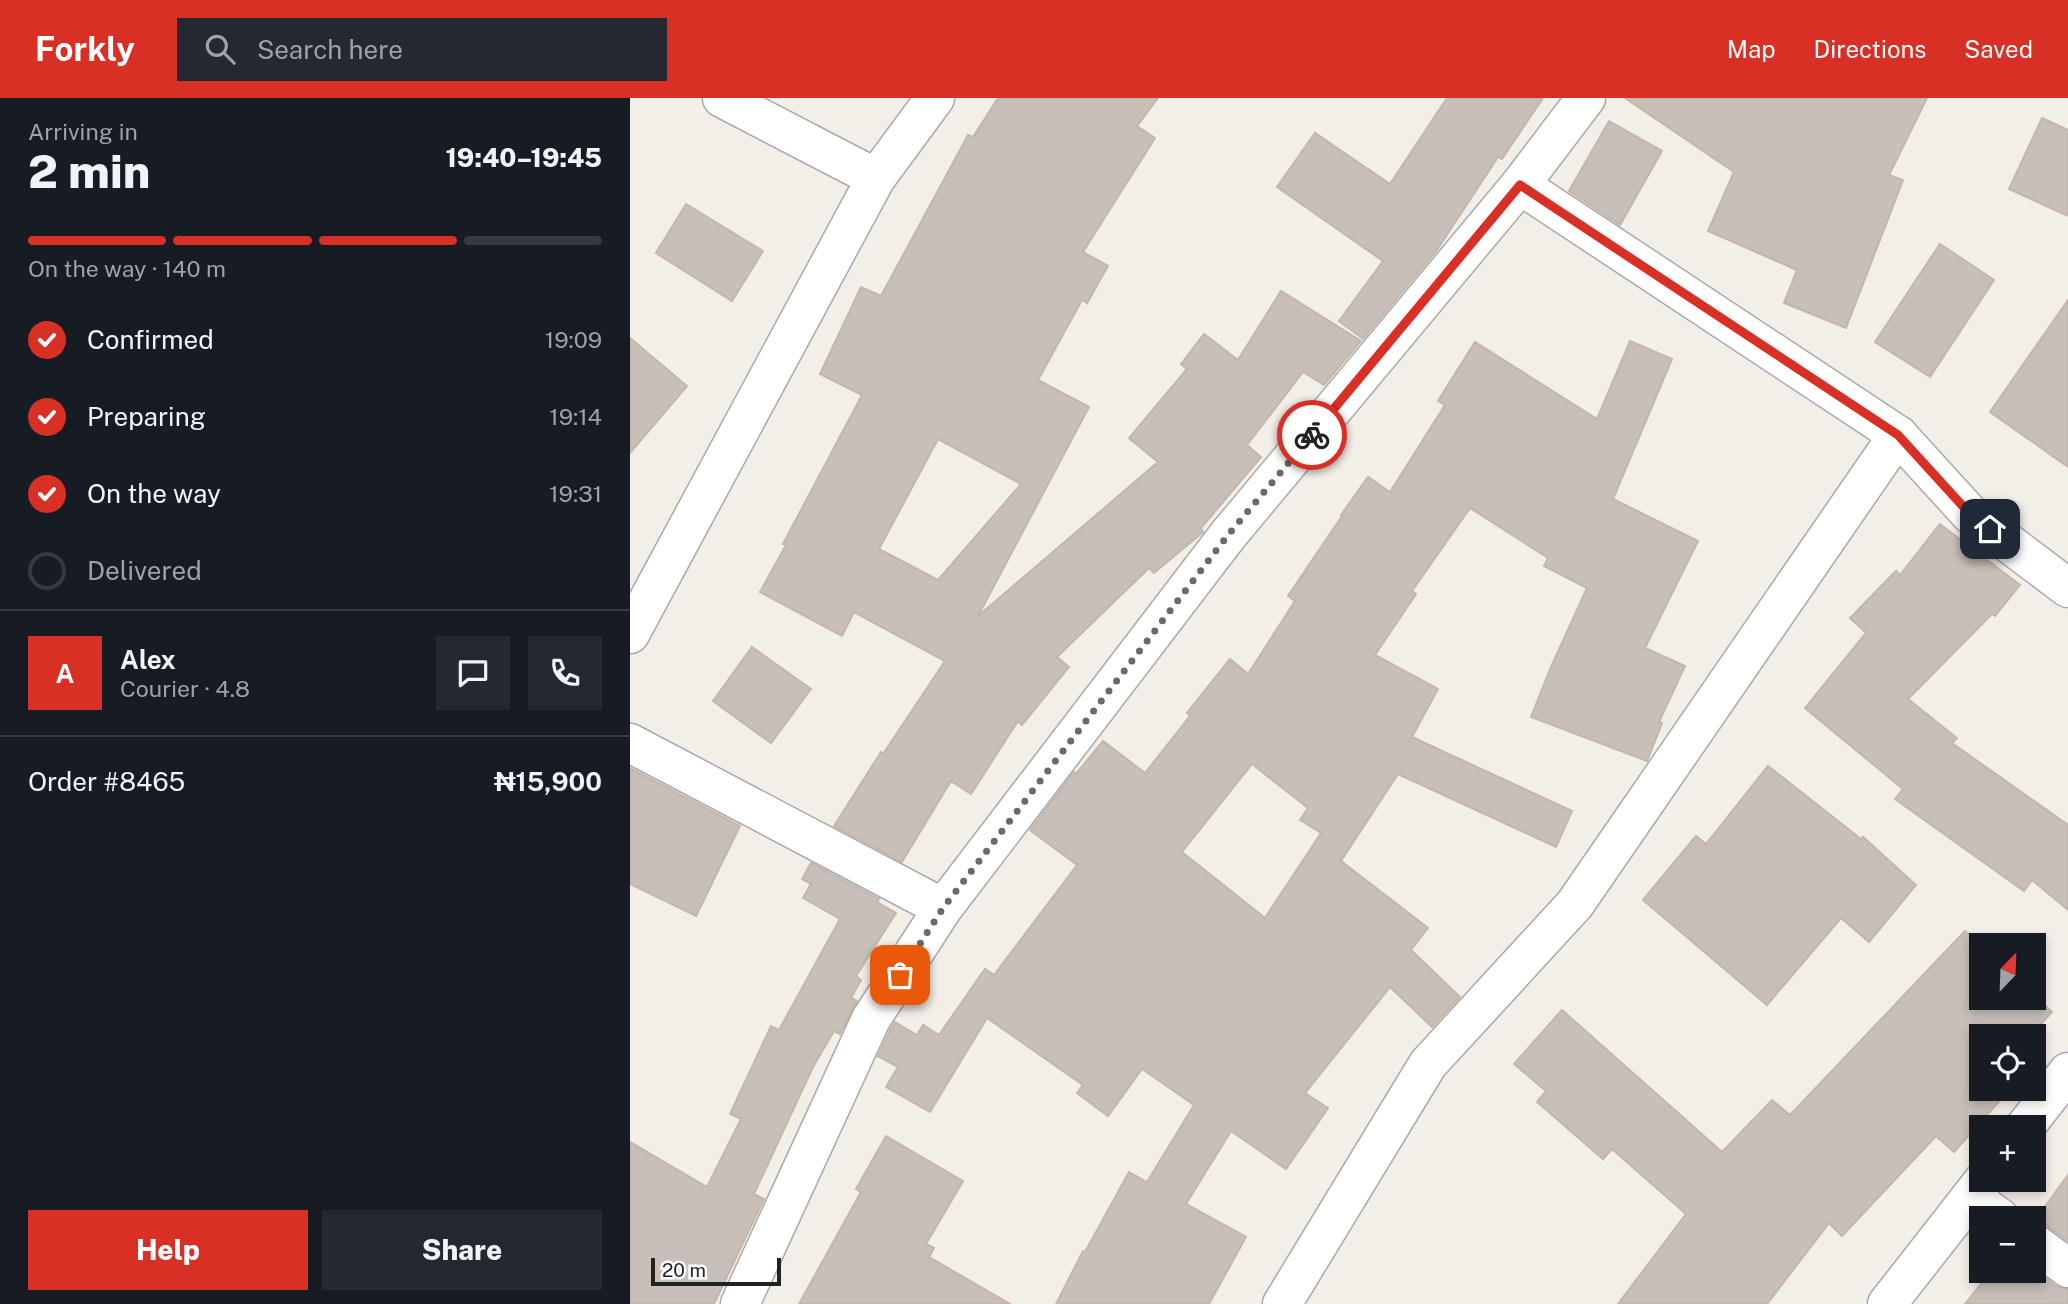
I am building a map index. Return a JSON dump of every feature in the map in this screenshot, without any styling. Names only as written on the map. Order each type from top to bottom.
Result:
[{"type":"street","points":[[722,98],[876,178]]},
{"type":"street","points":[[630,634],[876,178],[935,98]]},
{"type":"street","points":[[740,1304],[870,1019],[943,908],[1228,535],[1520,185],[1587,98]]},
{"type":"street","points":[[1520,185],[1898,435],[1970,514],[2068,587]]},
{"type":"street","points":[[1282,1304],[1429,1064],[1575,904],[1898,435]]},
{"type":"street","points":[[630,743],[943,908]]},
{"type":"street","points":[[2034,1115],[2068,1072]]},
{"type":"street","points":[[1887,1304],[1985,1198]]},
{"type":"street","points":[[2046,1252],[2068,1268]]},
{"type":"building","points":[[998,98],[1158,98],[1137,126],[1155,138],[1083,252],[1108,266],[1087,303],[1082,300],[1038,380],[1089,407],[978,616],[1158,462],[1129,438],[1187,369],[1181,364],[1204,334],[1238,360],[1281,291],[1361,341],[1324,385],[1303,372],[1247,445],[1261,457],[1201,528],[1203,532],[1154,573],[1149,568],[1057,657],[1069,667],[1022,725],[1018,721],[971,794],[951,781],[902,862],[834,826],[881,752],[883,754],[945,661],[854,612],[842,636],[760,592],[862,395],[820,374],[861,287],[881,296],[968,135],[973,137]],"holes":[[[938,439],[1021,484],[938,580],[879,549]]]},
{"type":"building","points":[[1447,98],[1543,98],[1502,159],[1498,157],[1437,250],[1363,339],[1339,321],[1383,261],[1277,187],[1315,133],[1390,184]]},
{"type":"building","points":[[1625,98],[1927,98],[1889,175],[1903,180],[1846,328],[1784,303],[1797,270],[1708,231],[1734,172]]},
{"type":"building","points":[[2042,118],[2068,130],[2068,216],[2009,189]]},
{"type":"building","points":[[1609,121],[1662,151],[1620,225],[1569,191]]},
{"type":"building","points":[[686,204],[763,251],[732,301],[656,253]]},
{"type":"building","points":[[1940,244],[1994,280],[1930,377],[1875,342]]},
{"type":"building","points":[[2068,300],[2068,467],[1990,412]]},
{"type":"building","points":[[630,338],[687,386],[630,453]]},
{"type":"building","points":[[1630,341],[1672,359],[1613,499],[1698,541],[1645,648],[1685,666],[1659,722],[1662,723],[1647,761],[1531,717],[1587,588],[1544,566],[1548,558],[1470,508],[1412,591],[1416,594],[1375,655],[1438,689],[1412,737],[1572,811],[1556,847],[1398,774],[1341,861],[1428,928],[1411,950],[1460,997],[1432,1027],[1390,987],[1305,1093],[1328,1108],[1286,1169],[1231,1131],[1186,1204],[1246,1237],[1209,1304],[1056,1304],[1129,1172],[1147,1182],[1194,1105],[1142,1069],[1108,1116],[1077,1093],[1083,1085],[987,1018],[930,1112],[886,1087],[898,1067],[878,1056],[890,1030],[895,1022],[917,1035],[923,1025],[939,1035],[985,969],[994,975],[1077,865],[1030,830],[1074,772],[1076,774],[1103,741],[1145,773],[1190,716],[1187,713],[1230,659],[1248,674],[1295,601],[1288,596],[1368,477],[1390,492],[1445,405],[1438,401],[1475,342],[1597,419]],"holes":[[[1252,764],[1308,808],[1300,820],[1321,833],[1265,918],[1182,852]]]},
{"type":"building","points":[[1940,524],[2020,585],[1995,616],[1992,614],[1908,699],[1957,738],[1952,743],[2068,825],[2068,910],[2032,880],[2024,891],[1895,799],[1903,789],[1805,708],[1866,633],[1850,618],[1896,571],[1900,575]]},
{"type":"building","points":[[752,647],[811,689],[771,743],[713,701]]},
{"type":"building","points":[[1768,766],[1861,839],[1863,837],[1916,885],[1869,942],[1841,918],[1767,1005],[1643,900],[1696,836],[1706,844]]},
{"type":"building","points":[[630,768],[740,826],[696,916],[630,884]]},
{"type":"building","points":[[811,863],[879,899],[877,902],[896,913],[856,976],[861,980],[851,998],[857,1001],[840,1034],[834,1031],[813,1067],[754,1194],[764,1199],[714,1304],[630,1304],[630,1142],[707,1187],[741,1119],[730,1114],[771,1026],[779,1030],[840,919],[803,898],[811,884],[802,879]]},
{"type":"building","points":[[1965,931],[1969,935],[1969,1010],[2046,1010],[2046,1006],[2052,1012],[2041,1024],[1969,1024],[1969,1101],[1999,1101],[1987,1115],[1969,1115],[1969,1135],[1954,1152],[1936,1136],[1842,1236],[1829,1223],[1767,1304],[1618,1304],[1686,1214],[1612,1149],[1603,1159],[1537,1102],[1546,1091],[1514,1064],[1562,1010],[1722,1152],[1772,1100],[1790,1115]]},
{"type":"building","points":[[886,1136],[963,1181],[926,1244],[934,1248],[929,1257],[1010,1304],[799,1304],[861,1192],[856,1189]]},
{"type":"building","points":[[2068,1175],[2068,1241],[2046,1225],[2046,1206]]},
{"type":"building","points":[[2046,1279],[2055,1286],[2068,1289],[2068,1304],[1965,1304],[1982,1283],[2046,1283]]},
{"type":"way so far","points":[[900,975],[943,908],[1228,535],[1312,435]]},
{"type":"route","points":[[1312,435],[1520,185],[1898,435],[1970,514],[1990,529]]}]
